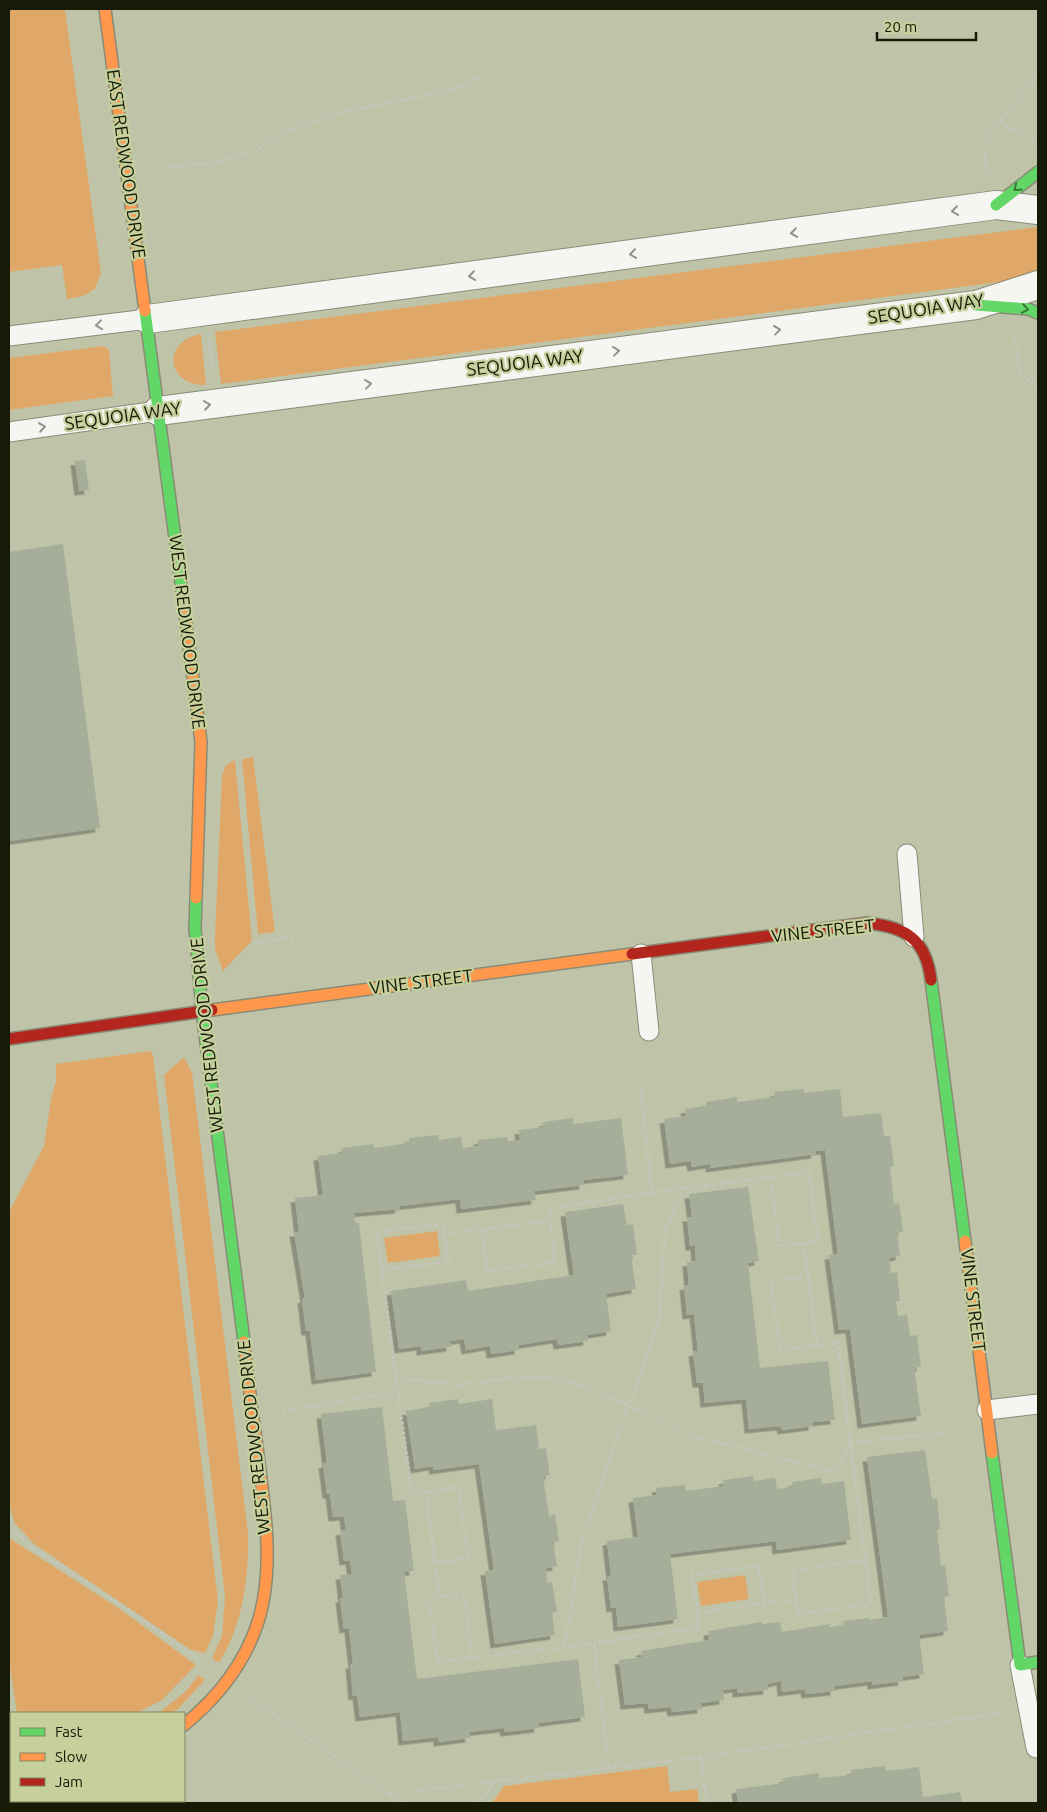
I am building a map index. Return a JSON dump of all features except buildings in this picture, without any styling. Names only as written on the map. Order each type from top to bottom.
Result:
[{"type":"street","name":"EAST REDWOOD DRIVE","points":[[105,9],[148,319]]},
{"type":"street","points":[[996,205],[1038,172]]},
{"type":"street","points":[[148,319],[996,205],[1038,210]]},
{"type":"street","name":"SEQUOIA WAY","points":[[158,411],[976,305],[1038,285]]},
{"type":"street","points":[[976,305],[1028,308],[1038,314]]},
{"type":"street","name":"WEST REDWOOD DRIVE","points":[[148,319],[158,411],[201,742],[195,928],[202,1011],[266,1519],[266,1563],[262,1608],[246,1651],[237,1667],[210,1702],[185,1725]]},
{"type":"street","name":"VINE STREET","points":[[9,1039],[202,1011],[867,924],[894,925],[914,937],[929,964],[1020,1665]]},
{"type":"street","points":[[1020,1665],[1038,1662]]},
{"type":"lane","points":[[9,336],[148,319]]},
{"type":"lane","name":"SEQUOIA WAY","points":[[9,432],[158,411]]},
{"type":"lane","points":[[907,854],[914,937]]},
{"type":"lane","points":[[640,954],[649,1031]]},
{"type":"lane","points":[[987,1410],[1038,1404]]},
{"type":"lane","points":[[1020,1665],[1036,1748]]},
{"type":"path","points":[[988,180],[983,143],[1038,73]]},
{"type":"path","points":[[162,168],[214,163],[254,152],[284,131],[339,112],[452,91],[482,76]]},
{"type":"path","points":[[1001,121],[1011,130],[1038,139]]},
{"type":"path","points":[[1014,334],[1019,373],[1038,387]]},
{"type":"path","points":[[209,340],[213,375]]},
{"type":"path","points":[[256,943],[295,937]]},
{"type":"path","points":[[640,1082],[652,1193]]},
{"type":"path","points":[[482,1229],[486,1270],[555,1262],[549,1208],[809,1172],[818,1241],[779,1246],[771,1178]]},
{"type":"path","points":[[565,1647],[583,1534],[631,1406],[659,1322],[665,1231],[684,1188]]},
{"type":"path","points":[[444,1233],[550,1221]]},
{"type":"path","points":[[383,1270],[448,1262],[443,1224],[378,1232],[412,1494],[459,1487],[468,1558],[435,1562]]},
{"type":"path","points":[[804,1243],[817,1346]]},
{"type":"path","points":[[808,1277],[771,1282],[780,1350],[838,1343],[872,1604],[798,1613],[792,1570],[866,1560]]},
{"type":"path","points":[[396,1378],[461,1385],[510,1378],[558,1377],[631,1406],[693,1436],[834,1472],[851,1444]]},
{"type":"path","points":[[275,1412],[398,1392]]},
{"type":"path","points":[[851,1444],[964,1430]]},
{"type":"path","points":[[426,1492],[440,1597]]},
{"type":"path","points":[[9,1520],[10,1526],[27,1544],[120,1604],[204,1664]]},
{"type":"path","points":[[472,1658],[464,1594],[429,1598],[437,1662],[472,1658],[565,1647],[699,1628],[692,1575],[759,1566],[764,1604]]},
{"type":"path","points":[[697,1613],[796,1599]]},
{"type":"path","points":[[594,1643],[609,1768]]},
{"type":"path","points":[[248,1697],[404,1803]]},
{"type":"path","points":[[390,1794],[701,1757],[1007,1713]]},
{"type":"path","points":[[701,1757],[707,1803]]},
{"type":"path","points":[[479,1803],[495,1782]]},
{"type":"shaded area","points":[[9,9],[65,9],[101,273],[95,289],[83,296],[67,299],[62,265],[9,272]]},
{"type":"shaded area","points":[[1038,227],[1038,277],[221,384],[215,332]]},
{"type":"shaded area","points":[[201,334],[206,385],[193,383],[183,378],[176,371],[174,362],[174,353],[179,345],[188,338]]},
{"type":"shaded area","points":[[104,346],[109,350],[113,396],[9,410],[9,358]]},
{"type":"shaded area","points":[[253,757],[275,932],[258,934],[242,759]]},
{"type":"shaded area","points":[[235,760],[252,941],[223,971],[215,949],[222,775],[226,765]]},
{"type":"shaded area","points":[[150,1051],[153,1055],[218,1601],[213,1636],[205,1653],[191,1650],[34,1544],[14,1522],[9,1501],[9,1212],[44,1146],[51,1099],[56,1081],[56,1064]]},
{"type":"shaded area","points":[[184,1057],[192,1073],[248,1533],[246,1584],[243,1600],[234,1633],[219,1663],[212,1658],[222,1636],[225,1596],[164,1075]]},
{"type":"shaded area","points":[[437,1231],[440,1256],[388,1263],[384,1238]]},
{"type":"shaded area","points":[[9,1538],[117,1607],[196,1665],[162,1700],[139,1712],[17,1712],[9,1660]]},
{"type":"shaded area","points":[[745,1575],[749,1599],[701,1606],[697,1582]]},
{"type":"shaded area","points":[[199,1675],[205,1680],[178,1709],[174,1712],[160,1712],[186,1691]]},
{"type":"shaded area","points":[[667,1766],[670,1792],[697,1789],[699,1803],[492,1803],[504,1786]]},
{"type":"traffic: fast","points":[[996,205],[1038,172]]},
{"type":"traffic: fast","points":[[976,305],[1028,309],[1038,313]]},
{"type":"traffic: fast","points":[[145,311],[184,606]]},
{"type":"traffic: fast","points":[[196,898],[195,928],[202,1011],[244,1342]]},
{"type":"traffic: fast","points":[[931,980],[965,1241]]},
{"type":"traffic: fast","points":[[992,1453],[1020,1665],[1038,1662]]},
{"type":"traffic: slow","points":[[105,9],[145,311]]},
{"type":"traffic: slow","points":[[184,606],[201,742],[196,898]]},
{"type":"traffic: slow","points":[[212,1010],[632,954]]},
{"type":"traffic: slow","points":[[965,1241],[992,1453]]},
{"type":"traffic: slow","points":[[185,1724],[218,1692],[236,1668],[257,1625],[266,1584],[266,1519],[244,1342]]},
{"type":"traffic: jam","points":[[632,954],[867,923],[893,928],[912,938],[924,954],[931,980]]},
{"type":"traffic: jam","points":[[9,1039],[212,1010]]}]
